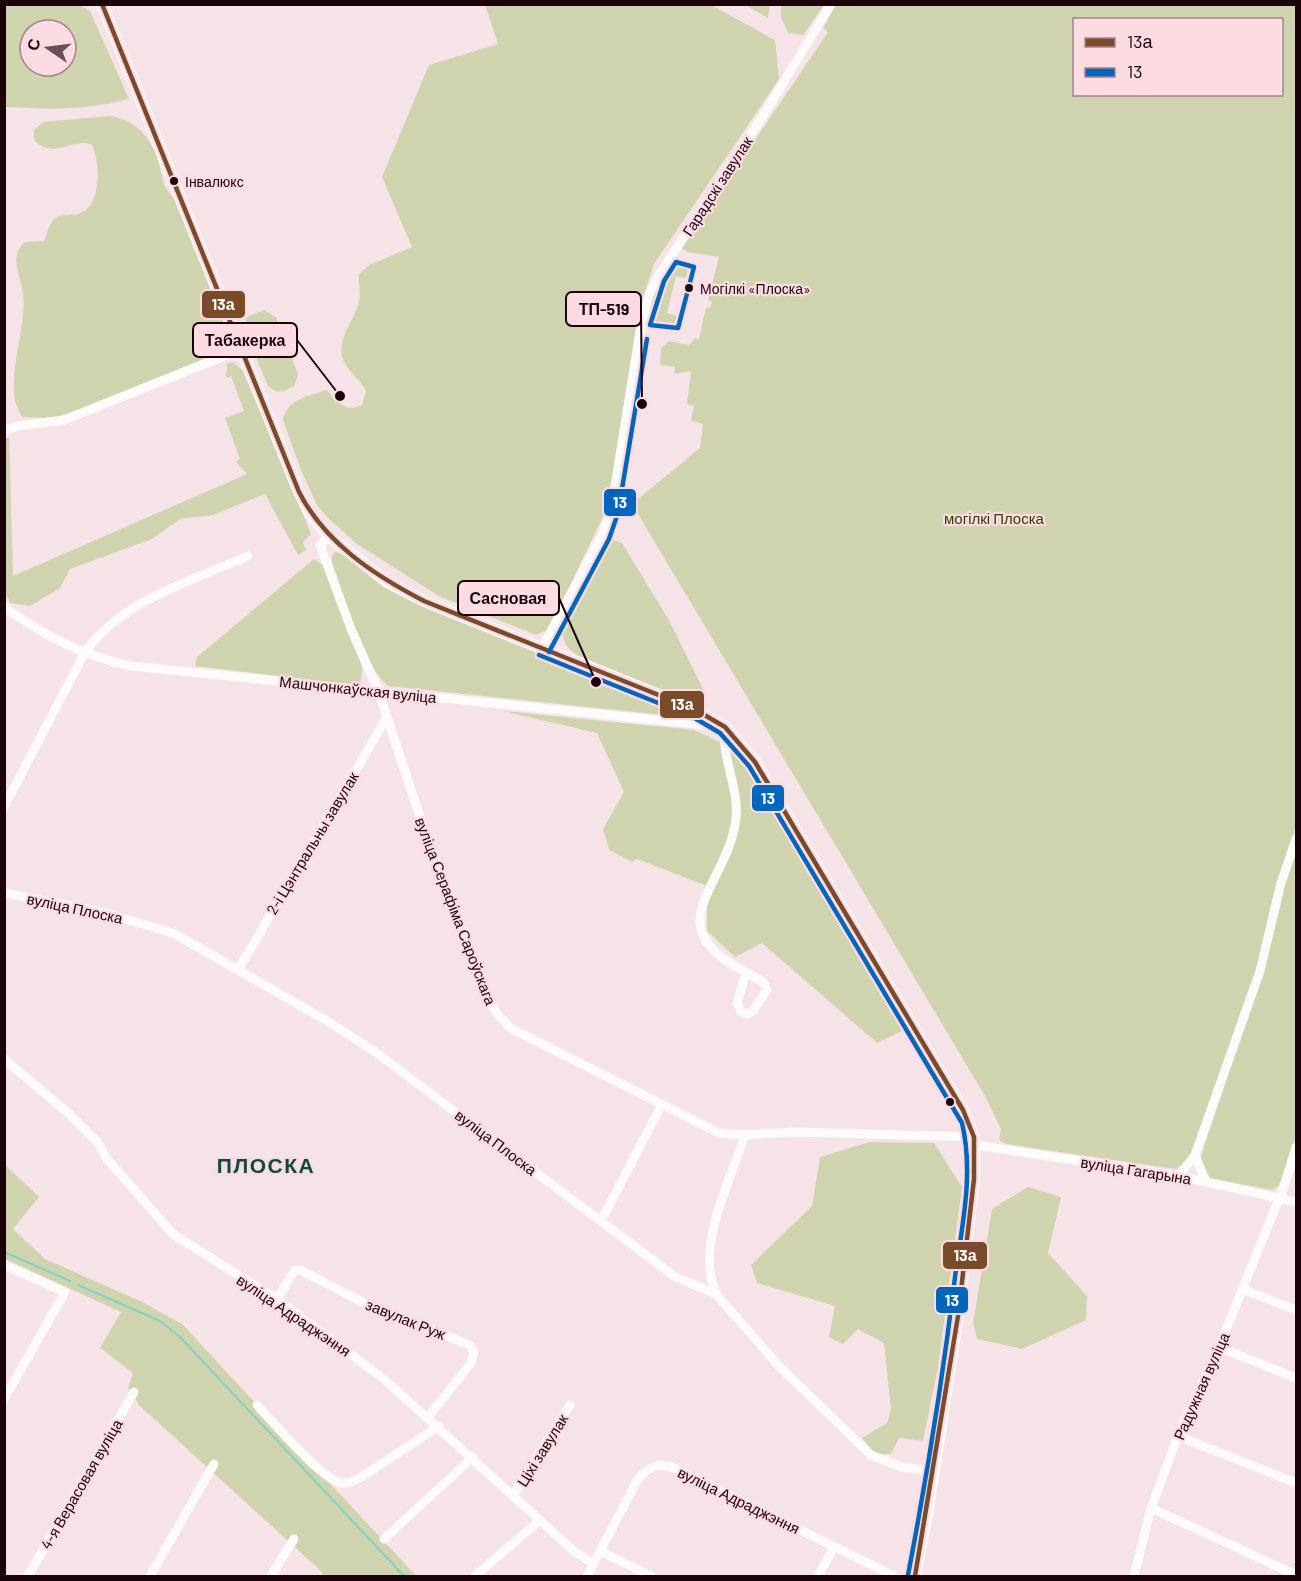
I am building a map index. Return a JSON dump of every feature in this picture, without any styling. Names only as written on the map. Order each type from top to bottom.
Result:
[{"type":"main road","points":[[102,4],[299,492],[311,515],[329,536],[363,565],[405,592],[680,702],[725,727],[755,762],[956,1098],[974,1141],[974,1179],[958,1316],[915,1576]]},
{"type":"street","name":"Гарадскі завулак","points":[[542,648],[611,511],[640,331],[649,295],[657,278],[768,108],[831,4]]},
{"type":"street","points":[[4,431],[10,427],[72,418],[242,349]]},
{"type":"street","name":"вуліца Серафіма Сароўскага","points":[[329,536],[320,545],[351,629],[378,690],[424,829],[486,995],[496,1012],[519,1034],[719,1133],[745,1135],[794,1132],[974,1141]]},
{"type":"street","points":[[4,807],[84,654],[100,634],[126,613],[248,556]]},
{"type":"street","name":"Машчонкаўская вуліца","points":[[4,607],[44,634],[84,654],[131,666],[725,727]]},
{"type":"street","name":"2-і Цэнтральны завулак","points":[[238,970],[387,717]]},
{"type":"street","points":[[725,727],[725,752],[734,790],[735,818],[729,845],[698,918],[703,936],[714,952],[746,972]]},
{"type":"street","points":[[1179,1176],[1195,1155],[1260,971],[1281,883],[1296,839]]},
{"type":"street","name":"вуліца Плоска","points":[[4,893],[151,925],[175,934],[329,1022],[374,1051],[681,1281],[716,1294],[778,1365],[864,1449],[890,1463],[934,1471]]},
{"type":"street","name":"вуліца Адраджэння","points":[[4,1059],[68,1113],[98,1143],[107,1159],[174,1235],[277,1299],[373,1370],[429,1416],[575,1552],[594,1564]]},
{"type":"street","points":[[601,1221],[661,1106]]},
{"type":"street","points":[[716,1294],[709,1275],[710,1241],[745,1135]]},
{"type":"street","name":"вуліца Гагарына","points":[[974,1141],[1179,1176],[1296,1202]]},
{"type":"street","name":"Радужная вуліца","points":[[1134,1576],[1151,1508],[1178,1436],[1219,1347],[1278,1199],[1296,1147]]},
{"type":"street","points":[[1195,1155],[1206,1182]]},
{"type":"street","points":[[4,1265],[65,1292],[4,1400]]},
{"type":"street","name":"завулак Руж","points":[[277,1299],[295,1270],[300,1270],[369,1306],[470,1345],[474,1352],[471,1363],[429,1416]]},
{"type":"street","points":[[1242,1289],[1296,1310]]},
{"type":"street","points":[[1219,1347],[1296,1378]]},
{"type":"street","name":"4-я Верасовая вуліца","points":[[28,1576],[134,1392]]},
{"type":"street","points":[[257,1405],[323,1473],[340,1483],[351,1482],[363,1476],[439,1426]]},
{"type":"street","name":"Ціхі завулак","points":[[513,1495],[570,1405]]},
{"type":"street","points":[[1178,1436],[1296,1483]]},
{"type":"street","points":[[384,1539],[473,1457]]},
{"type":"street","points":[[150,1576],[214,1464]]},
{"type":"street","name":"вуліца Адраджэння","points":[[587,1576],[638,1479],[649,1468],[662,1465],[676,1469],[894,1576]]},
{"type":"street","points":[[1151,1508],[1296,1575]]},
{"type":"street","points":[[475,1576],[540,1520]]},
{"type":"street","points":[[272,1576],[294,1539]]},
{"type":"street","points":[[818,1576],[834,1547]]},
{"type":"street","points":[[600,1551],[651,1576]]},
{"type":"green space","points":[[5,4],[79,5],[90,11],[129,99],[52,109],[5,107]]},
{"type":"green space","points":[[781,4],[824,5],[803,35],[788,33],[781,17]]},
{"type":"green space","points":[[485,5],[711,5],[775,40],[779,79],[654,264],[641,303],[613,480],[605,512],[554,619],[547,630],[536,635],[439,596],[357,544],[317,505],[301,470],[283,420],[289,407],[299,399],[327,390],[346,407],[362,405],[366,391],[346,365],[341,349],[345,333],[359,302],[359,274],[369,265],[412,247],[382,177],[429,65],[498,44]]},
{"type":"green space","points":[[745,5],[770,5],[768,18]]},
{"type":"green space","name":"могілкі Плоска","points":[[836,5],[1296,5],[1296,825],[1258,966],[1194,1151],[1184,1164],[1175,1169],[1006,1144],[999,1140],[1001,1129],[985,1096],[632,504],[700,448],[703,424],[691,421],[694,406],[687,404],[691,371],[674,374],[675,367],[660,365],[661,348],[669,341],[689,345],[695,338],[699,339],[706,308],[710,308],[712,302],[708,300],[719,257],[687,252],[682,248],[828,32],[823,28]]},
{"type":"green space","points":[[110,116],[135,126],[152,146],[165,186],[174,198],[230,338],[227,348],[223,351],[73,412],[52,418],[23,417],[14,391],[23,308],[17,254],[25,242],[44,241],[50,224],[57,217],[78,214],[88,208],[96,192],[98,171],[92,145],[78,143],[57,148],[42,146],[34,140],[34,130],[43,122]]},
{"type":"green space","points":[[683,262],[688,267],[686,278],[676,276],[667,313],[677,316],[674,324],[669,326],[651,321],[650,306],[660,281],[675,263]]},
{"type":"green space","points":[[264,310],[276,317],[298,374],[295,385],[285,390],[278,391],[268,386],[244,328],[247,317]]},
{"type":"green space","points":[[233,362],[243,371],[311,534],[303,542],[306,550],[298,555],[265,494],[213,515],[180,519],[152,539],[70,569],[60,588],[30,606],[10,603],[7,596],[4,596],[4,438],[9,438],[13,576],[247,474],[236,462],[240,459],[225,418],[244,411],[231,376],[226,378],[227,364]]},
{"type":"green space","points":[[611,539],[622,543],[670,622],[703,689],[705,697],[702,702],[694,703],[577,655],[568,647],[563,631],[566,623],[583,593],[595,556],[604,543]]},
{"type":"green space","points":[[335,552],[342,554],[379,581],[579,667],[597,677],[668,704],[671,711],[663,715],[389,686],[380,678],[363,648],[332,562],[332,555]]},
{"type":"green space","points":[[314,559],[324,566],[362,667],[361,681],[353,685],[195,666],[197,657]]},
{"type":"green space","points":[[503,711],[694,730],[729,746],[753,773],[904,1030],[877,1043],[762,943],[735,957],[707,931],[707,886],[637,859],[632,862],[609,850],[603,829],[624,792],[597,733]]},
{"type":"green space","points":[[1296,850],[1296,1136],[1279,1185],[1272,1190],[1210,1178],[1204,1171],[1200,1159],[1263,972],[1284,883]]},
{"type":"green space","points":[[870,1142],[934,1143],[962,1187],[938,1367],[923,1441],[899,1438],[891,1454],[875,1454],[862,1438],[887,1423],[891,1409],[884,1343],[858,1329],[843,1344],[829,1337],[835,1306],[757,1283],[751,1265],[812,1206],[820,1157]]},
{"type":"green space","points":[[4,1164],[39,1197],[13,1229],[45,1259],[140,1301],[182,1324],[416,1576],[323,1576],[321,1571],[139,1405],[128,1388],[133,1373],[100,1348],[121,1312],[5,1259]]},
{"type":"green space","points":[[1028,1187],[1061,1197],[1048,1253],[1087,1296],[1086,1320],[1022,1349],[977,1339],[973,1324],[992,1209]]},
{"type":"waterway","points":[[4,1252],[70,1281]]},
{"type":"waterway","points":[[78,1285],[160,1321],[180,1337],[404,1576]]},
{"type":"transit line","name":"13а","points":[[102,4],[299,492],[322,527],[369,569],[424,601],[696,710],[725,727],[755,762],[963,1110],[974,1137],[974,1179],[958,1316],[915,1576]]},
{"type":"transit line","name":"13","points":[[676,262],[694,267],[678,328],[650,325],[664,281],[676,262]]},
{"type":"transit line","name":"13","points":[[549,652],[609,539],[618,513],[647,339]]},
{"type":"transit line","name":"13","points":[[539,655],[693,717],[720,733],[749,766],[962,1123],[967,1161],[963,1219],[934,1426],[908,1575]]},
{"type":"place","name":"Інвалюкс","points":[[174,181]]},
{"type":"place","name":"Могілкі «Плоска»","points":[[689,288]]},
{"type":"place","name":"Табакерка","points":[[340,396]]},
{"type":"place","name":"ТП-519","points":[[642,404]]},
{"type":"place","name":"Сасновая","points":[[596,682]]},
{"type":"district","name":"ПЛОСКА","points":[[266,1164]]}]
